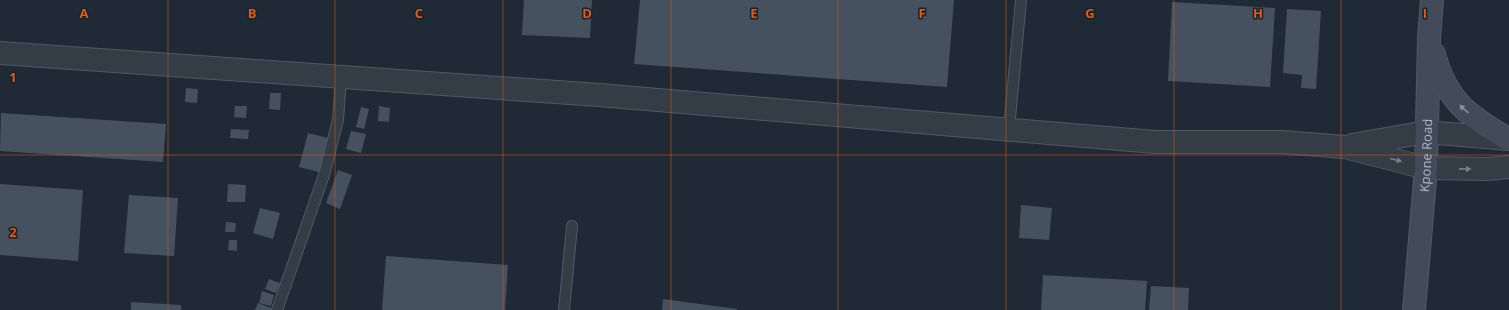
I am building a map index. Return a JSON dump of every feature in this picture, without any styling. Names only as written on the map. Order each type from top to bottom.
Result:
[{"type":"main road","name":"Kpone Road","points":[[1414,310],[1426,168],[1429,38],[1432,0]]},
{"type":"main road","points":[[1429,38],[1440,75],[1449,93],[1482,124],[1508,139]]},
{"type":"street","points":[[0,53],[599,95],[1155,142],[1283,142],[1345,147],[1426,168],[1488,169],[1509,167]]},
{"type":"street","points":[[1345,147],[1426,132],[1508,139]]},
{"type":"lane","points":[[1009,130],[1021,0]]},
{"type":"lane","points":[[277,310],[324,176],[338,120],[341,77]]},
{"type":"lane","points":[[564,310],[572,226]]},
{"type":"building","points":[[524,0],[592,0],[590,38],[522,35]]},
{"type":"building","points":[[640,0],[954,0],[947,87],[634,64]]},
{"type":"building","points":[[1172,2],[1275,8],[1270,87],[1168,81]]},
{"type":"building","points":[[1287,9],[1321,11],[1316,89],[1301,88],[1302,75],[1283,73]]},
{"type":"building","points":[[186,88],[198,89],[197,103],[185,102]]},
{"type":"building","points":[[270,93],[281,93],[280,110],[269,109]]},
{"type":"building","points":[[235,106],[247,106],[246,118],[234,117]]},
{"type":"building","points":[[379,106],[390,108],[389,122],[378,121]]},
{"type":"building","points":[[361,107],[369,109],[364,129],[356,127]]},
{"type":"building","points":[[1,113],[166,124],[163,162],[0,151]]},
{"type":"building","points":[[231,129],[249,130],[248,139],[230,138]]},
{"type":"building","points":[[351,131],[366,134],[361,153],[346,149]]},
{"type":"building","points":[[308,133],[328,138],[319,172],[299,167]]},
{"type":"building","points":[[338,170],[352,175],[340,209],[326,203]]},
{"type":"building","points":[[0,184],[83,190],[78,261],[0,255]]},
{"type":"building","points":[[228,184],[246,185],[245,202],[227,202]]},
{"type":"building","points":[[129,195],[178,198],[174,256],[124,253]]},
{"type":"building","points":[[1021,205],[1052,208],[1049,240],[1019,238]]},
{"type":"building","points":[[260,208],[280,213],[273,239],[253,233]]},
{"type":"building","points":[[226,222],[236,223],[235,232],[225,232]]},
{"type":"building","points":[[229,240],[237,240],[237,251],[228,250]]},
{"type":"building","points":[[386,256],[508,265],[505,310],[382,310]]},
{"type":"building","points":[[1043,275],[1147,281],[1145,310],[1041,310]]},
{"type":"building","points":[[269,279],[280,283],[276,293],[265,289]]},
{"type":"building","points":[[1151,286],[1189,288],[1188,310],[1149,310]]},
{"type":"building","points":[[262,291],[274,295],[271,306],[259,303]]},
{"type":"building","points":[[663,299],[737,309],[737,310],[662,310]]},
{"type":"building","points":[[131,302],[181,305],[181,310],[131,310]]},
{"type":"building","points":[[258,303],[276,310],[255,310]]}]
